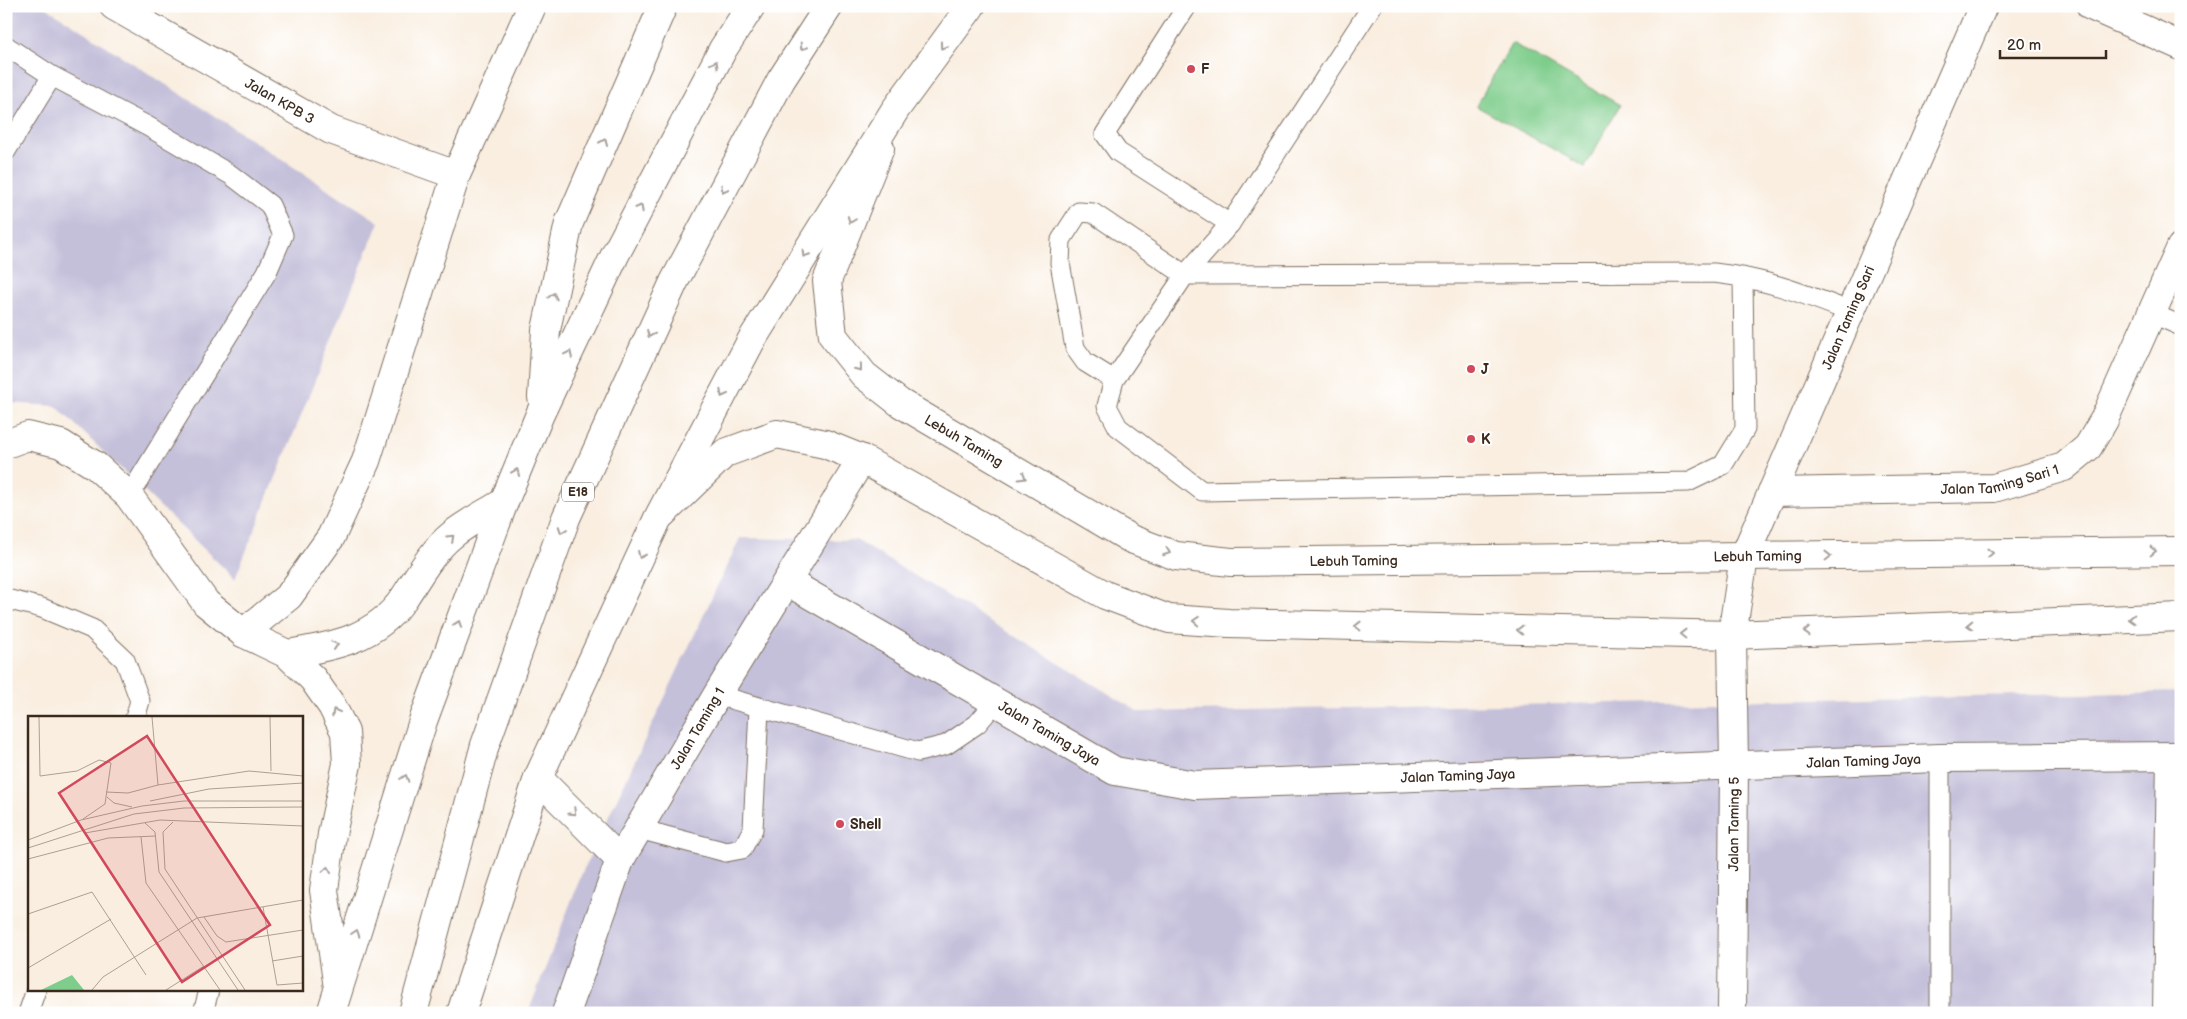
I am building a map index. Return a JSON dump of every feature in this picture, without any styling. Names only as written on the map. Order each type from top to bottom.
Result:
[{"type":"main road","name":"Jalan KPB 3","points":[[114,6],[331,130],[456,175]]},
{"type":"main road","points":[[243,633],[289,596],[331,537],[366,461],[456,175],[532,6]]},
{"type":"main road","points":[[540,414],[546,330],[569,222],[663,6]]},
{"type":"main road","points":[[335,1000],[423,722],[504,502],[540,414],[620,246],[723,50],[751,6]]},
{"type":"main road","name":"E18","points":[[413,1013],[485,745],[566,518],[674,282],[781,80],[829,6]]},
{"type":"main road","points":[[461,1013],[538,778],[658,518],[751,341],[896,110],[971,6]]},
{"type":"main road","name":"Jalan Taming Sari","points":[[1732,635],[1744,557],[1983,6]]},
{"type":"main road","points":[[2091,6],[2181,46]]},
{"type":"main road","name":"Lebuh Taming","points":[[896,110],[827,281],[833,336],[864,375],[900,403],[1131,539],[1176,556],[1231,562],[2181,550]]},
{"type":"main road","name":"Jalan Taming Sari 1","points":[[1772,492],[1994,488],[2064,468],[2088,447],[2104,420],[2181,247]]},
{"type":"main road","points":[[658,518],[725,453],[777,434],[825,444],[862,459],[1105,595],[1169,619],[1229,623],[1732,635],[2181,617]]},
{"type":"main road","points":[[6,444],[28,436],[61,444],[96,466],[129,496],[206,603],[243,633],[287,654],[313,679],[332,706],[345,732],[347,764],[324,890],[335,1000]]},
{"type":"main road","name":"Jalan Taming 1","points":[[566,1013],[620,860],[717,695],[862,459]]},
{"type":"main road","points":[[287,654],[334,646],[376,627],[402,601],[420,573],[451,536],[504,502]]},
{"type":"main road","name":"Jalan Taming Jaya","points":[[788,582],[1115,771],[1195,785],[1940,758],[2176,756]]},
{"type":"main road","name":"Jalan Taming 5","points":[[1732,635],[1734,765],[1732,1013]]},
{"type":"main road","points":[[2167,1013],[2176,756]]},
{"type":"main road","points":[[538,778],[620,860]]},
{"type":"lane","points":[[1187,6],[1106,134],[1118,152],[1230,224]]},
{"type":"lane","points":[[1372,6],[1230,224],[1185,275],[1114,380],[1107,406],[1118,427],[1202,491],[1688,482],[1723,464],[1745,429],[1743,277]]},
{"type":"lane","points":[[6,46],[52,76],[149,127],[231,175],[270,205],[283,235],[267,272],[129,496]]},
{"type":"lane","points":[[6,151],[52,76]]},
{"type":"lane","points":[[1114,380],[1085,362],[1075,348],[1060,263],[1061,240],[1079,212],[1093,213],[1185,275],[1714,274],[1743,277],[1779,285],[1851,312]]},
{"type":"lane","points":[[2152,313],[2181,326]]},
{"type":"lane","points":[[6,599],[42,608],[92,629],[99,635],[125,660],[140,701],[136,716]]},
{"type":"lane","points":[[717,695],[759,709],[918,752],[946,745],[977,724],[995,703]]},
{"type":"lane","points":[[639,829],[726,852],[742,849],[753,829],[759,709]]},
{"type":"lane","points":[[1940,758],[1940,1013]]},
{"type":"lane","points":[[28,1013],[35,992]]},
{"type":"lane","points":[[203,1013],[208,992]]},
{"type":"shaded area","points":[[6,6],[44,6],[379,222],[235,579],[56,406],[6,403]]},
{"type":"shaded area","points":[[740,538],[856,540],[1139,712],[2181,692],[2181,1013],[528,1013],[582,873]]},
{"type":"green space","points":[[1512,43],[1620,105],[1585,167],[1476,106]]},
{"type":"place","name":"F","points":[[1191,69]]},
{"type":"place","name":"J","points":[[1471,369]]},
{"type":"place","name":"K","points":[[1471,439]]},
{"type":"place","name":"Shell","points":[[840,824]]}]
